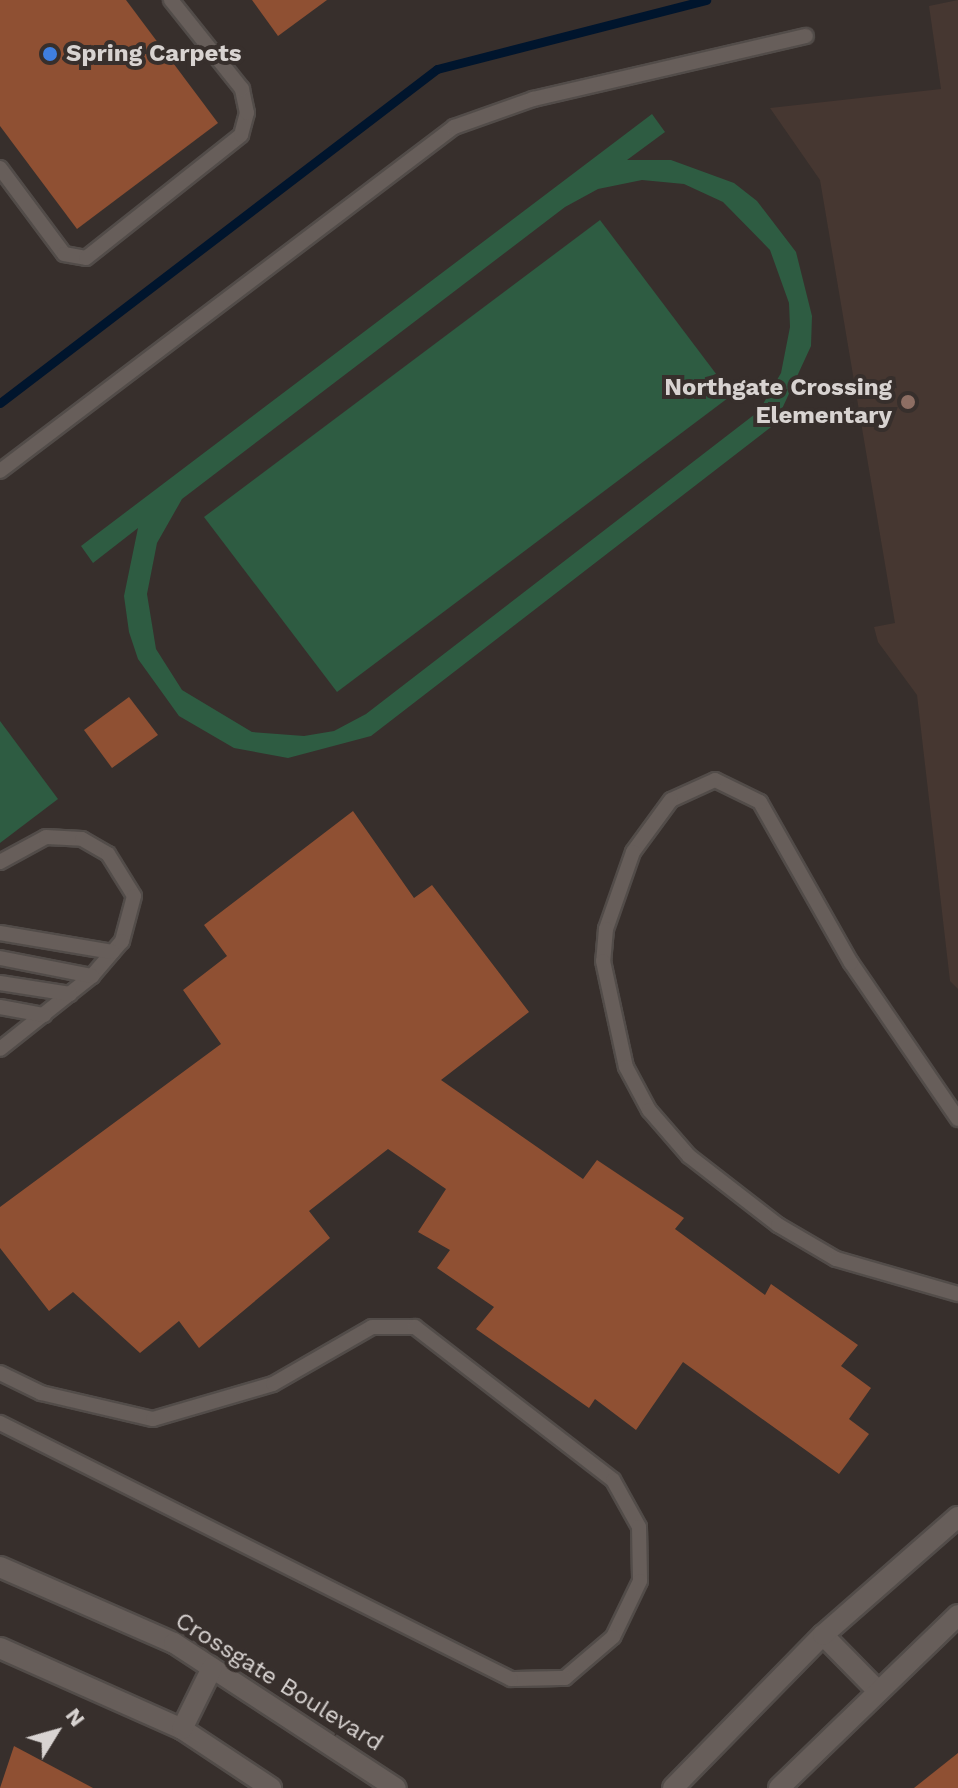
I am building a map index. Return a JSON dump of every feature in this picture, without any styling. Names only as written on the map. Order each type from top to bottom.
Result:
[{"type":"street","points":[[673,1788],[823,1635],[958,1517]]},
{"type":"street","name":"Crossgate Boulevard","points":[[0,1567],[174,1643],[396,1788]]},
{"type":"street","points":[[779,1788],[876,1689],[958,1615]]},
{"type":"street","points":[[823,1635],[876,1689]]},
{"type":"street","points":[[0,1648],[182,1729],[271,1788]]},
{"type":"street","points":[[182,1729],[212,1668]]},
{"type":"lane","points":[[0,168],[64,254],[86,258],[241,135],[247,113],[242,89],[171,0]]},
{"type":"lane","points":[[0,471],[454,127],[533,99],[806,36]]},
{"type":"lane","points":[[958,1119],[851,963],[760,802],[715,780],[671,800],[633,852],[606,929],[603,961],[626,1067],[649,1110],[689,1156],[778,1225],[836,1259],[958,1294]]},
{"type":"lane","points":[[0,862],[46,837],[82,839],[108,854],[134,896],[112,952],[92,976],[0,1049]]},
{"type":"lane","points":[[0,933],[112,952]]},
{"type":"lane","points":[[0,958],[92,976]]},
{"type":"lane","points":[[0,983],[70,994]]},
{"type":"lane","points":[[0,1007],[44,1015]]},
{"type":"lane","points":[[0,1030],[20,1033]]},
{"type":"lane","points":[[0,1373],[41,1393],[153,1419],[273,1384],[372,1327],[415,1327],[613,1480],[639,1527],[640,1581],[613,1637],[565,1678],[511,1679],[0,1423]]},
{"type":"shaded area","name":"Northgate Crossing Elementary","points":[[958,0],[958,989],[950,981],[917,695],[878,642],[874,627],[895,623],[820,180],[770,108],[941,89],[929,6]]},
{"type":"green space","points":[[652,114],[665,132],[627,160],[671,160],[734,183],[757,201],[796,252],[812,316],[811,346],[775,424],[371,736],[288,758],[234,748],[179,716],[138,659],[129,632],[124,596],[138,528],[93,563],[81,546]],"holes":[[[642,180],[684,184],[723,202],[770,250],[789,303],[790,327],[781,373],[759,411],[366,714],[334,731],[304,736],[252,732],[182,690],[156,649],[147,594],[157,543],[182,499],[565,207],[598,189]]]},
{"type":"green space","points":[[600,220],[732,395],[337,692],[204,517]]},
{"type":"green space","points":[[0,721],[58,799],[0,843]]},
{"type":"building","points":[[0,0],[126,0],[218,123],[77,229],[0,126]]},
{"type":"building","points":[[252,0],[327,0],[278,36]]},
{"type":"building","points":[[129,697],[158,735],[112,768],[84,730]]},
{"type":"building","points":[[353,811],[414,898],[432,885],[529,1012],[441,1080],[583,1179],[597,1160],[684,1218],[675,1229],[765,1295],[771,1284],[858,1345],[841,1366],[871,1388],[849,1419],[869,1434],[839,1474],[683,1362],[636,1430],[595,1399],[589,1408],[476,1329],[494,1307],[437,1268],[450,1250],[418,1232],[446,1189],[388,1149],[309,1211],[330,1238],[199,1348],[179,1321],[140,1353],[73,1292],[49,1311],[0,1248],[0,1207],[221,1044],[183,990],[227,956],[204,925]]},
{"type":"building","points":[[14,1746],[93,1788],[0,1788]]},
{"type":"building","points":[[958,1753],[958,1788],[914,1788]]},
{"type":"waterway","points":[[0,403],[437,69],[706,0]]},
{"type":"place","name":"Spring Carpets","points":[[50,54]]},
{"type":"place","name":"Northgate Crossing Elementary","points":[[908,402]]}]
